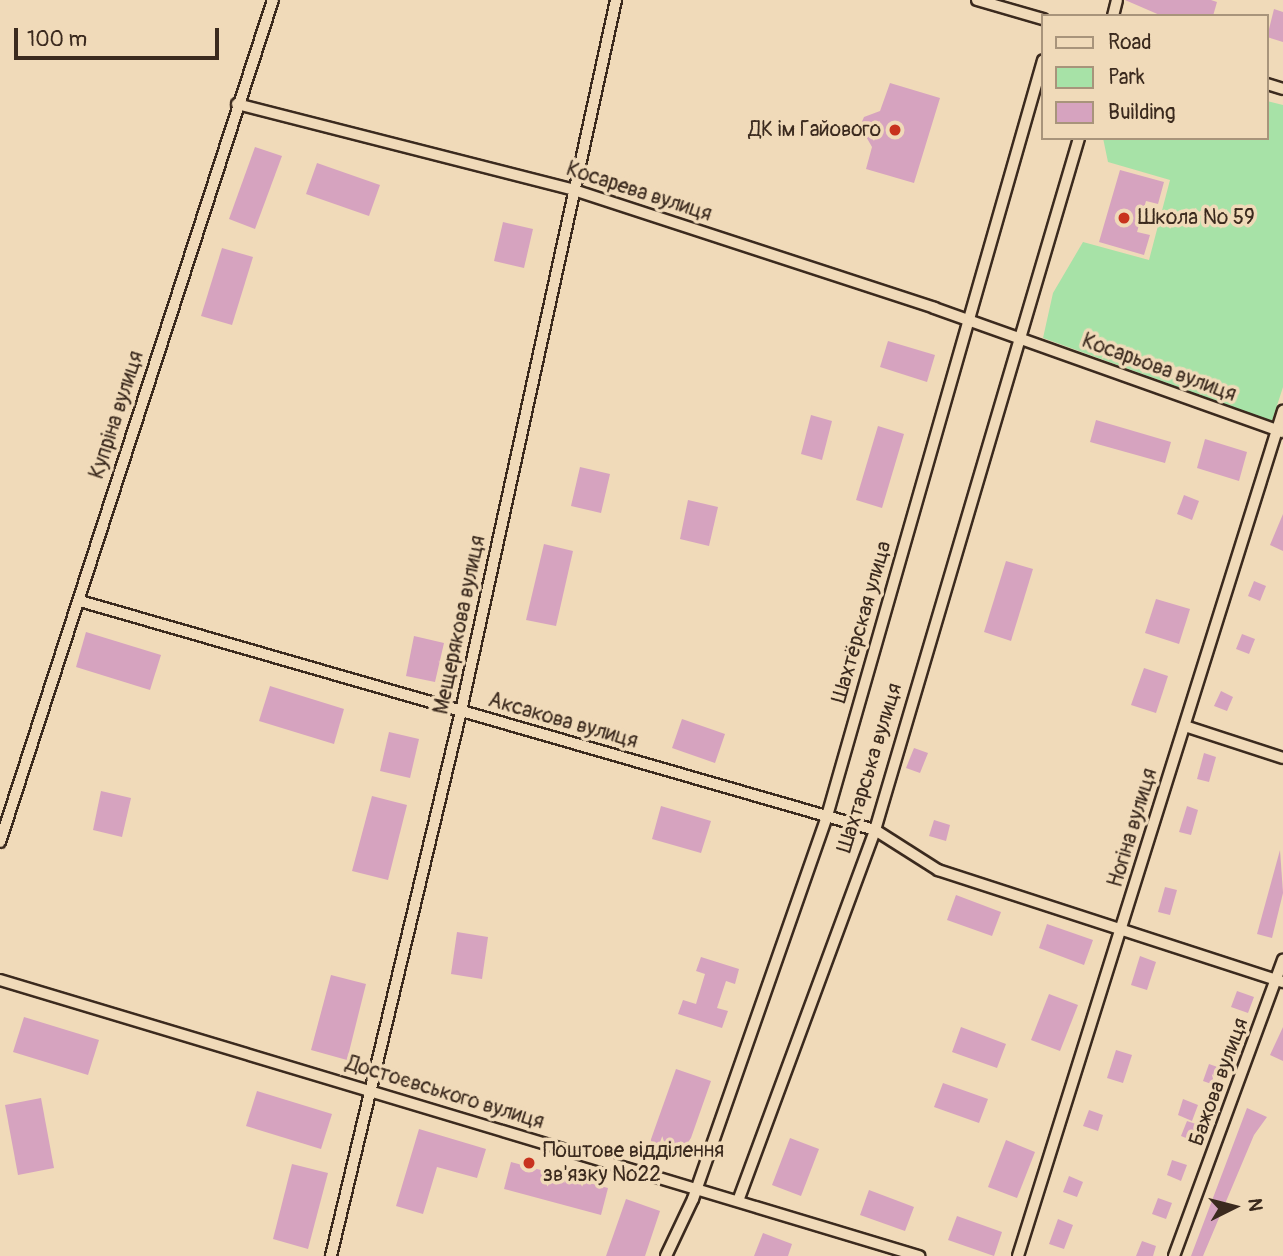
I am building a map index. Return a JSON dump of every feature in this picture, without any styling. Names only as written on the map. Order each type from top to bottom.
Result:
[{"type":"street","name":"Купріна вулиця","points":[[0,842],[80,601],[237,104],[273,0]]},
{"type":"street","name":"Мещерякова вулиця","points":[[331,1256],[367,1090],[461,711],[616,0]]},
{"type":"street","points":[[977,0],[1042,19]]},
{"type":"street","name":"Шахтёрская улица","points":[[666,1256],[696,1187],[827,816],[1042,63]]},
{"type":"street","name":"Косарева вулиця","points":[[237,104],[574,190],[1023,340]]},
{"type":"street","name":"Шахтарська вулиця","points":[[738,1201],[875,830],[934,617],[1023,340],[1078,140]]},
{"type":"street","name":"Косарьова вулиця","points":[[1023,340],[1280,431]]},
{"type":"street","name":"Ногіна вулиця","points":[[1018,1256],[1280,431],[1283,411]]},
{"type":"street","name":"Аксакова вулиця","points":[[80,601],[875,830],[938,870],[1123,926],[1280,981]]},
{"type":"street","points":[[1185,726],[1283,758]]},
{"type":"street","name":"Бажова вулиця","points":[[1174,1256],[1280,981],[1283,959]]},
{"type":"street","name":"Достоєвського вулиця","points":[[0,979],[919,1256]]},
{"type":"green space","points":[[1269,102],[1283,105],[1283,387],[1272,421],[1043,338],[1053,293],[1083,242],[1149,260],[1170,180],[1108,162],[1103,140],[1269,140]]},
{"type":"building","points":[[1125,0],[1217,2],[1214,14],[1157,14]]},
{"type":"building","points":[[1274,9],[1283,12],[1283,42],[1269,38]]},
{"type":"building","name":"ДК ім Гайового","points":[[890,83],[940,98],[914,183],[866,169],[872,147],[860,126],[864,117],[880,111]]},
{"type":"building","points":[[255,147],[282,156],[255,229],[229,219]]},
{"type":"building","points":[[317,163],[380,185],[369,216],[306,194]]},
{"type":"building","name":"Школа № 59","points":[[1120,170],[1164,182],[1158,204],[1146,201],[1137,232],[1150,235],[1144,255],[1099,242]]},
{"type":"building","points":[[503,222],[533,229],[524,268],[494,261]]},
{"type":"building","points":[[222,248],[253,257],[232,325],[201,316]]},
{"type":"building","points":[[888,341],[935,355],[927,382],[880,367]]},
{"type":"building","points":[[811,415],[832,421],[822,460],[801,454]]},
{"type":"building","points":[[1096,420],[1171,442],[1165,463],[1090,442]]},
{"type":"building","points":[[878,426],[904,434],[882,508],[856,500]]},
{"type":"building","points":[[1205,439],[1247,452],[1239,481],[1197,468]]},
{"type":"building","points":[[580,467],[610,474],[601,513],[571,506]]},
{"type":"building","points":[[1184,495],[1199,501],[1192,520],[1177,514]]},
{"type":"building","points":[[688,500],[718,507],[709,546],[680,539]]},
{"type":"building","points":[[1283,514],[1283,551],[1270,545]]},
{"type":"building","points":[[544,544],[573,551],[556,626],[526,620]]},
{"type":"building","points":[[1006,561],[1033,569],[1011,641],[984,632]]},
{"type":"building","points":[[1254,581],[1266,586],[1260,601],[1248,596]]},
{"type":"building","points":[[1156,599],[1190,609],[1179,644],[1145,633]]},
{"type":"building","points":[[86,632],[161,655],[150,690],[76,667]]},
{"type":"building","points":[[1242,634],[1255,639],[1249,654],[1236,649]]},
{"type":"building","points":[[414,636],[444,643],[435,682],[406,676]]},
{"type":"building","points":[[1144,668],[1168,676],[1156,713],[1131,705]]},
{"type":"building","points":[[270,686],[344,709],[334,744],[259,721]]},
{"type":"building","points":[[1221,691],[1233,697],[1227,711],[1214,706]]},
{"type":"building","points":[[682,719],[725,734],[715,763],[672,748]]},
{"type":"building","points":[[389,732],[419,739],[410,778],[380,771]]},
{"type":"building","points":[[914,748],[928,753],[920,773],[906,768]]},
{"type":"building","points":[[1204,753],[1216,757],[1209,782],[1197,779]]},
{"type":"building","points":[[101,791],[131,798],[122,837],[93,830]]},
{"type":"building","points":[[372,796],[407,805],[388,880],[352,871]]},
{"type":"building","points":[[661,806],[711,821],[701,853],[652,839]]},
{"type":"building","points":[[1187,806],[1198,810],[1191,835],[1179,832]]},
{"type":"building","points":[[934,820],[950,825],[946,841],[929,836]]},
{"type":"building","points":[[1280,850],[1283,893],[1272,938],[1257,934]]},
{"type":"building","points":[[1165,887],[1177,890],[1170,915],[1158,912]]},
{"type":"building","points":[[956,895],[1001,912],[992,936],[947,920]]},
{"type":"building","points":[[1047,924],[1093,940],[1084,965],[1039,948]]},
{"type":"building","points":[[457,932],[488,937],[482,979],[451,974]]},
{"type":"building","points":[[1140,956],[1156,962],[1147,990],[1131,985]]},
{"type":"building","points":[[701,957],[739,969],[735,984],[726,981],[717,1008],[728,1011],[722,1028],[678,1014],[683,1000],[696,1004],[705,974],[696,971]]},
{"type":"building","points":[[331,975],[366,984],[347,1060],[311,1050]]},
{"type":"building","points":[[1237,991],[1254,997],[1248,1013],[1231,1007]]},
{"type":"building","points":[[1049,994],[1078,1005],[1060,1051],[1031,1040]]},
{"type":"building","points":[[24,1017],[99,1040],[88,1075],[13,1052]]},
{"type":"building","points":[[961,1027],[1006,1044],[997,1068],[952,1052]]},
{"type":"building","points":[[1283,1027],[1283,1061],[1270,1055]]},
{"type":"building","points":[[1116,1050],[1132,1055],[1123,1083],[1107,1078]]},
{"type":"building","points":[[1209,1064],[1226,1070],[1220,1087],[1203,1081]]},
{"type":"building","points":[[676,1069],[711,1081],[685,1155],[650,1142]]},
{"type":"building","points":[[943,1083],[988,1099],[979,1123],[934,1107]]},
{"type":"building","points":[[257,1091],[332,1114],[321,1149],[246,1126]]},
{"type":"building","points":[[41,1098],[54,1168],[18,1175],[5,1105]]},
{"type":"building","points":[[1183,1099],[1198,1105],[1192,1121],[1178,1115]]},
{"type":"building","points":[[1247,1108],[1267,1117],[1254,1135],[1203,1256],[1191,1256]]},
{"type":"building","points":[[1089,1110],[1103,1115],[1098,1131],[1083,1126]]},
{"type":"building","points":[[1187,1121],[1202,1126],[1196,1142],[1181,1136]]},
{"type":"building","points":[[419,1129],[486,1149],[477,1178],[437,1167],[423,1214],[396,1206]]},
{"type":"building","points":[[790,1138],[819,1149],[801,1196],[772,1185]]},
{"type":"building","points":[[1006,1140],[1035,1152],[1017,1198],[988,1187]]},
{"type":"building","points":[[1172,1160],[1187,1165],[1181,1181],[1167,1175]]},
{"type":"building","points":[[511,1162],[608,1188],[601,1215],[504,1189]]},
{"type":"building","points":[[292,1164],[328,1173],[308,1249],[273,1239]]},
{"type":"building","points":[[1069,1176],[1083,1182],[1077,1197],[1063,1192]]},
{"type":"building","points":[[869,1190],[914,1207],[905,1231],[860,1215]]},
{"type":"building","points":[[1158,1198],[1172,1203],[1166,1219],[1152,1214]]},
{"type":"building","points":[[626,1199],[660,1211],[645,1256],[606,1256]]},
{"type":"building","points":[[957,1216],[1002,1232],[994,1256],[948,1240]]},
{"type":"building","points":[[1058,1219],[1073,1225],[1064,1249],[1049,1244]]},
{"type":"building","points":[[763,1233],[792,1244],[788,1256],[754,1256]]},
{"type":"building","points":[[1142,1241],[1156,1246],[1153,1256],[1136,1256]]},
{"type":"place","name":"ДК ім Гайового","points":[[895,130]]},
{"type":"place","name":"Школа № 59","points":[[1124,218]]},
{"type":"place","name":"Поштове відділення зв'язку №22","points":[[529,1163]]}]
